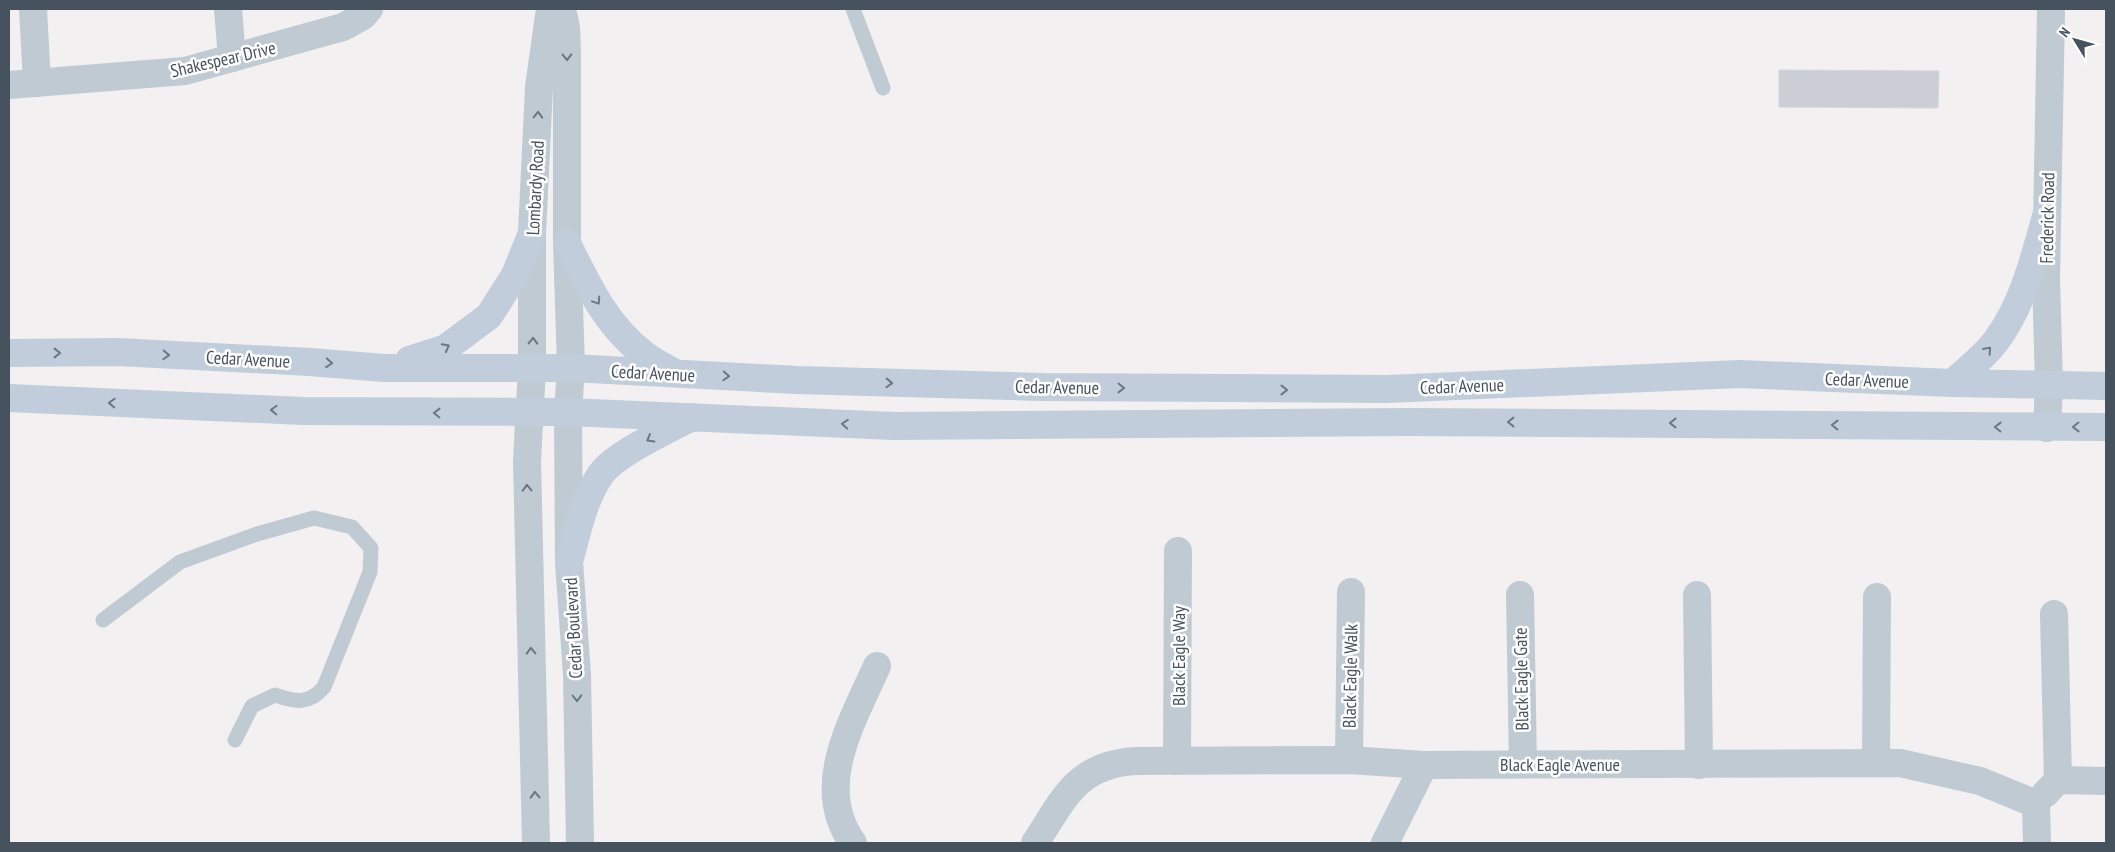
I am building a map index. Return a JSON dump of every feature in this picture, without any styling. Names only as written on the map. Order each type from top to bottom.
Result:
[{"type":"main road","points":[[1952,383],[1982,357],[2010,319],[2030,272],[2047,214]]},
{"type":"main road","points":[[384,368],[446,348],[489,316],[515,275],[532,234]]},
{"type":"main road","points":[[566,242],[595,299],[627,340],[646,356],[678,374]]},
{"type":"main road","name":"Cedar Avenue","points":[[9,353],[118,352],[310,362],[384,368],[571,368],[902,384],[1251,390],[1388,389],[1740,374],[1952,383],[2106,386]]},
{"type":"main road","name":"Cedar Avenue","points":[[9,398],[303,411],[568,412],[894,426],[1419,422],[2106,427]]},
{"type":"main road","points":[[569,562],[584,508],[601,473],[634,448],[694,416]]},
{"type":"street","points":[[33,9],[37,83]]},
{"type":"street","points":[[228,9],[232,58]]},
{"type":"street","name":"Shakespear Drive","points":[[9,85],[186,72],[343,27],[363,16],[369,9]]},
{"type":"street","name":"Lombardy Road","points":[[529,412],[532,368],[532,234],[540,87],[550,9]]},
{"type":"street","name":"Lombardy Road","points":[[562,9],[566,28],[567,52],[566,242],[571,368],[568,412]]},
{"type":"street","name":"Frederick Road","points":[[2047,428],[2049,385],[2047,214],[2051,9]]},
{"type":"street","points":[[529,412],[527,470],[536,843]]},
{"type":"street","name":"Cedar Boulevard","points":[[568,412],[569,562],[576,675],[580,843]]},
{"type":"street","name":"Black Eagle Way","points":[[1178,551],[1178,761]]},
{"type":"street","name":"Black Eagle Walk","points":[[1349,760],[1351,592]]},
{"type":"street","name":"Black Eagle Gate","points":[[1520,595],[1523,764]]},
{"type":"street","points":[[1698,596],[1699,765]]},
{"type":"street","points":[[1876,763],[1877,598]]},
{"type":"street","points":[[2036,843],[2036,804],[2058,780],[2054,614]]},
{"type":"street","points":[[852,843],[839,816],[834,785],[848,729],[877,666]]},
{"type":"street","name":"Black Eagle Avenue","points":[[1035,843],[1072,788],[1092,771],[1120,762],[1349,760],[1424,765],[1900,763],[1964,777],[2036,804]]},
{"type":"street","points":[[1385,843],[1424,765]]},
{"type":"street","points":[[2058,780],[2106,781]]},
{"type":"lane","points":[[854,9],[883,88]]},
{"type":"lane","points":[[103,620],[180,562],[257,534],[314,518],[352,527],[371,548],[370,572],[324,686],[316,697],[294,701],[274,695],[252,706],[234,740]]},
{"type":"building","points":[[1779,70],[1939,71],[1938,108],[1779,107]]}]
